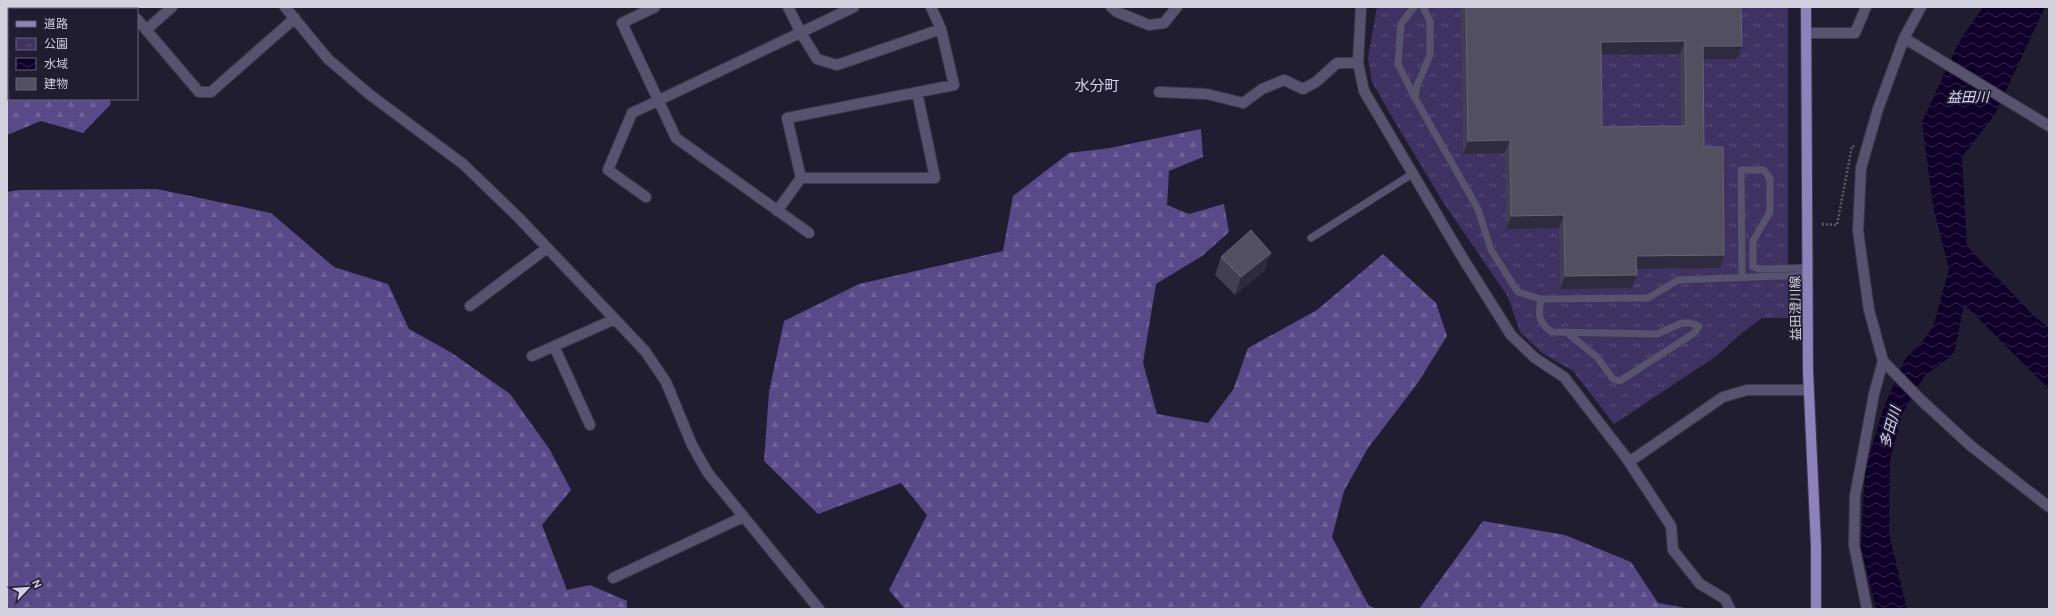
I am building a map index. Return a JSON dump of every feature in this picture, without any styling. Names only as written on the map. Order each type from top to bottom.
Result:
[{"type":"main road","name":"益田澄川線","points":[[1806,7],[1809,390],[1816,546],[1816,609]]},
{"type":"street","points":[[146,30],[172,7]]},
{"type":"street","points":[[285,7],[328,59],[369,94],[463,164],[547,248],[645,351],[666,382],[692,445],[708,473],[742,517],[819,609]]},
{"type":"street","points":[[655,7],[622,23],[676,138],[809,233]]},
{"type":"street","points":[[788,7],[800,33],[817,59],[837,65],[940,30]]},
{"type":"street","points":[[646,197],[608,170],[632,113],[854,7]]},
{"type":"street","points":[[1116,9],[1149,25],[1164,23],[1177,7]]},
{"type":"street","points":[[1362,7],[1358,63],[1364,91],[1412,174],[1511,335],[1535,358],[1564,378],[1629,462],[1670,526],[1673,550],[1700,584],[1725,599],[1730,609]]},
{"type":"street","points":[[1806,33],[1855,33],[1866,7]]},
{"type":"street","points":[[1867,609],[1854,545],[1855,496],[1874,394],[1882,361],[1869,310],[1858,231],[1861,168],[1878,108],[1904,38],[1921,7]]},
{"type":"street","points":[[777,211],[801,178],[787,118],[954,85],[933,8]]},
{"type":"street","points":[[138,20],[199,92],[211,92],[295,18]]},
{"type":"street","points":[[1904,38],[2049,126]]},
{"type":"street","points":[[1159,92],[1207,94],[1243,103],[1262,89],[1284,80],[1303,89],[1316,82],[1337,64],[1358,63]]},
{"type":"street","points":[[801,178],[935,178],[917,92]]},
{"type":"street","points":[[470,306],[547,248]]},
{"type":"street","points":[[532,356],[615,319]]},
{"type":"street","points":[[554,346],[590,425]]},
{"type":"street","points":[[1882,361],[1920,400],[1971,446],[2049,507]]},
{"type":"street","points":[[1629,462],[1724,397],[1747,390],[1809,390]]},
{"type":"street","points":[[613,578],[742,517]]},
{"type":"lane","points":[[1414,7],[1400,24],[1398,64],[1415,98],[1478,208],[1491,250],[1518,292],[1541,299],[1648,298],[1678,280],[1742,278],[1808,272]]},
{"type":"lane","points":[[1415,98],[1417,86],[1430,55],[1430,21],[1423,7]]},
{"type":"lane","points":[[1742,278],[1741,170],[1764,170],[1770,179],[1770,212],[1753,241],[1753,267],[1759,269],[1808,272]]},
{"type":"lane","points":[[1311,238],[1412,174]]},
{"type":"lane","points":[[1541,299],[1538,313],[1542,326],[1552,332],[1566,332],[1658,334],[1682,323],[1691,323],[1699,326],[1694,333],[1620,381],[1613,379],[1597,357],[1566,332]]},
{"type":"green space","points":[[7,7],[75,7],[8,8],[8,100],[109,100],[111,104],[83,133],[41,121],[7,135]]},
{"type":"green space","points":[[1377,7],[1788,7],[1788,318],[1762,318],[1742,333],[1715,357],[1614,424],[1573,371],[1542,353],[1520,332],[1508,297],[1443,202],[1372,82],[1368,58]]},
{"type":"green space","points":[[1201,129],[1203,157],[1169,171],[1167,205],[1189,214],[1224,204],[1229,232],[1202,256],[1156,284],[1143,363],[1157,414],[1208,423],[1233,390],[1248,348],[1317,310],[1383,254],[1436,303],[1447,336],[1417,384],[1368,448],[1344,491],[1332,537],[1369,606],[1378,609],[905,609],[889,590],[927,515],[901,483],[818,514],[764,461],[769,392],[784,321],[859,284],[1003,251],[1013,196],[1069,153],[1110,148]]},
{"type":"green space","points":[[157,189],[271,213],[334,267],[388,284],[409,329],[452,353],[510,394],[550,450],[571,490],[542,525],[567,590],[590,585],[627,601],[627,609],[7,609],[7,192],[18,190]]},
{"type":"green space","points":[[1483,521],[1565,535],[1631,562],[1658,603],[1691,609],[1419,609]]},
{"type":"water","name":"益田川","points":[[1983,7],[2045,7],[1995,114],[1962,157],[1967,246],[2034,316],[2049,328],[2049,389],[1964,304],[1954,354],[1925,375],[1902,414],[1890,460],[1889,534],[1907,609],[1876,609],[1861,548],[1865,471],[1883,409],[1905,359],[1923,341],[1933,327],[1949,269],[1933,206],[1922,122],[1959,42]]},
{"type":"building","points":[[1466,7],[1741,7],[1742,46],[1703,46],[1704,147],[1723,147],[1724,255],[1636,256],[1637,275],[1565,276],[1564,215],[1511,216],[1510,140],[1468,141]],"holes":[[[1685,41],[1686,126],[1602,127],[1601,42]]]},
{"type":"building","points":[[1251,230],[1271,253],[1241,277],[1221,257]]},
{"type":"district","name":"水分町","points":[[1097,86]]},
{"type":"water label","name":"多田川","points":[[1890,427]]}]
